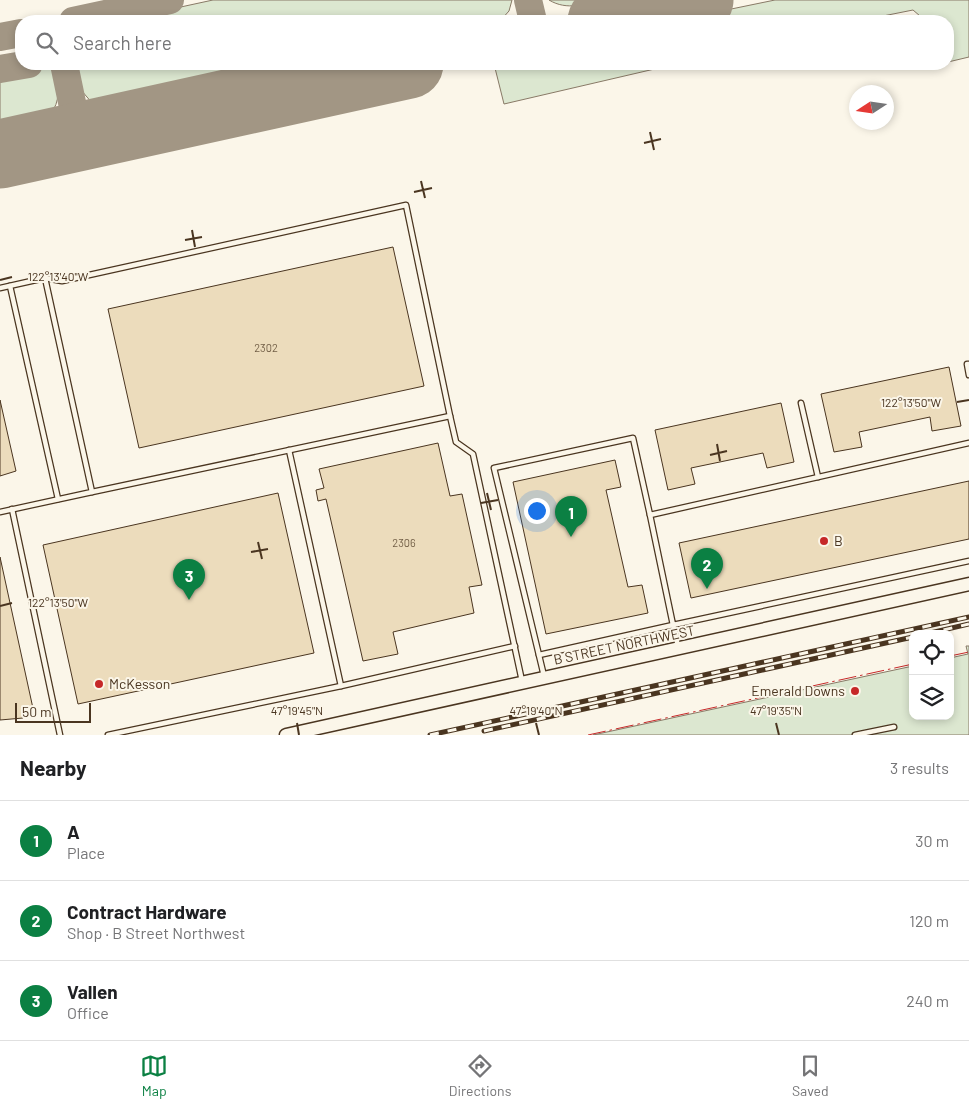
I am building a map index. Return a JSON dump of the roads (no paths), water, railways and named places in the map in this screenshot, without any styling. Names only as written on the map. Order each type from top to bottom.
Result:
[{"type":"street","name":"B STREET NORTHWEST","points":[[286,735],[969,584]]},
{"type":"lane","points":[[0,288],[45,278],[62,281],[406,205],[456,442],[473,454],[523,682]]},
{"type":"lane","points":[[45,278],[92,492]]},
{"type":"lane","points":[[10,286],[58,499]]},
{"type":"lane","points":[[969,364],[967,364],[969,375]]},
{"type":"lane","points":[[801,403],[818,477]]},
{"type":"lane","points":[[0,512],[450,416]]},
{"type":"lane","points":[[544,678],[494,468],[633,438],[679,648]]},
{"type":"lane","points":[[650,515],[969,443]]},
{"type":"lane","points":[[289,450],[341,686]]},
{"type":"lane","points":[[12,509],[60,735]]},
{"type":"lane","points":[[539,654],[969,561]]},
{"type":"lane","points":[[108,735],[341,686],[515,646]]},
{"type":"lane","points":[[856,735],[894,727]]},
{"type":"railway","points":[[430,735],[969,617]]},
{"type":"railway","points":[[943,630],[969,624]]},
{"type":"railway","points":[[484,731],[909,638]]},
{"type":"place","name":"A","points":[[571,537]]},
{"type":"place","name":"B","points":[[824,541]]},
{"type":"place","name":"Contract Hardware","points":[[707,589]]},
{"type":"place","name":"Vallen","points":[[189,600]]},
{"type":"place","name":"McKesson","points":[[99,684]]},
{"type":"place","name":"Emerald Downs","points":[[855,691]]}]
